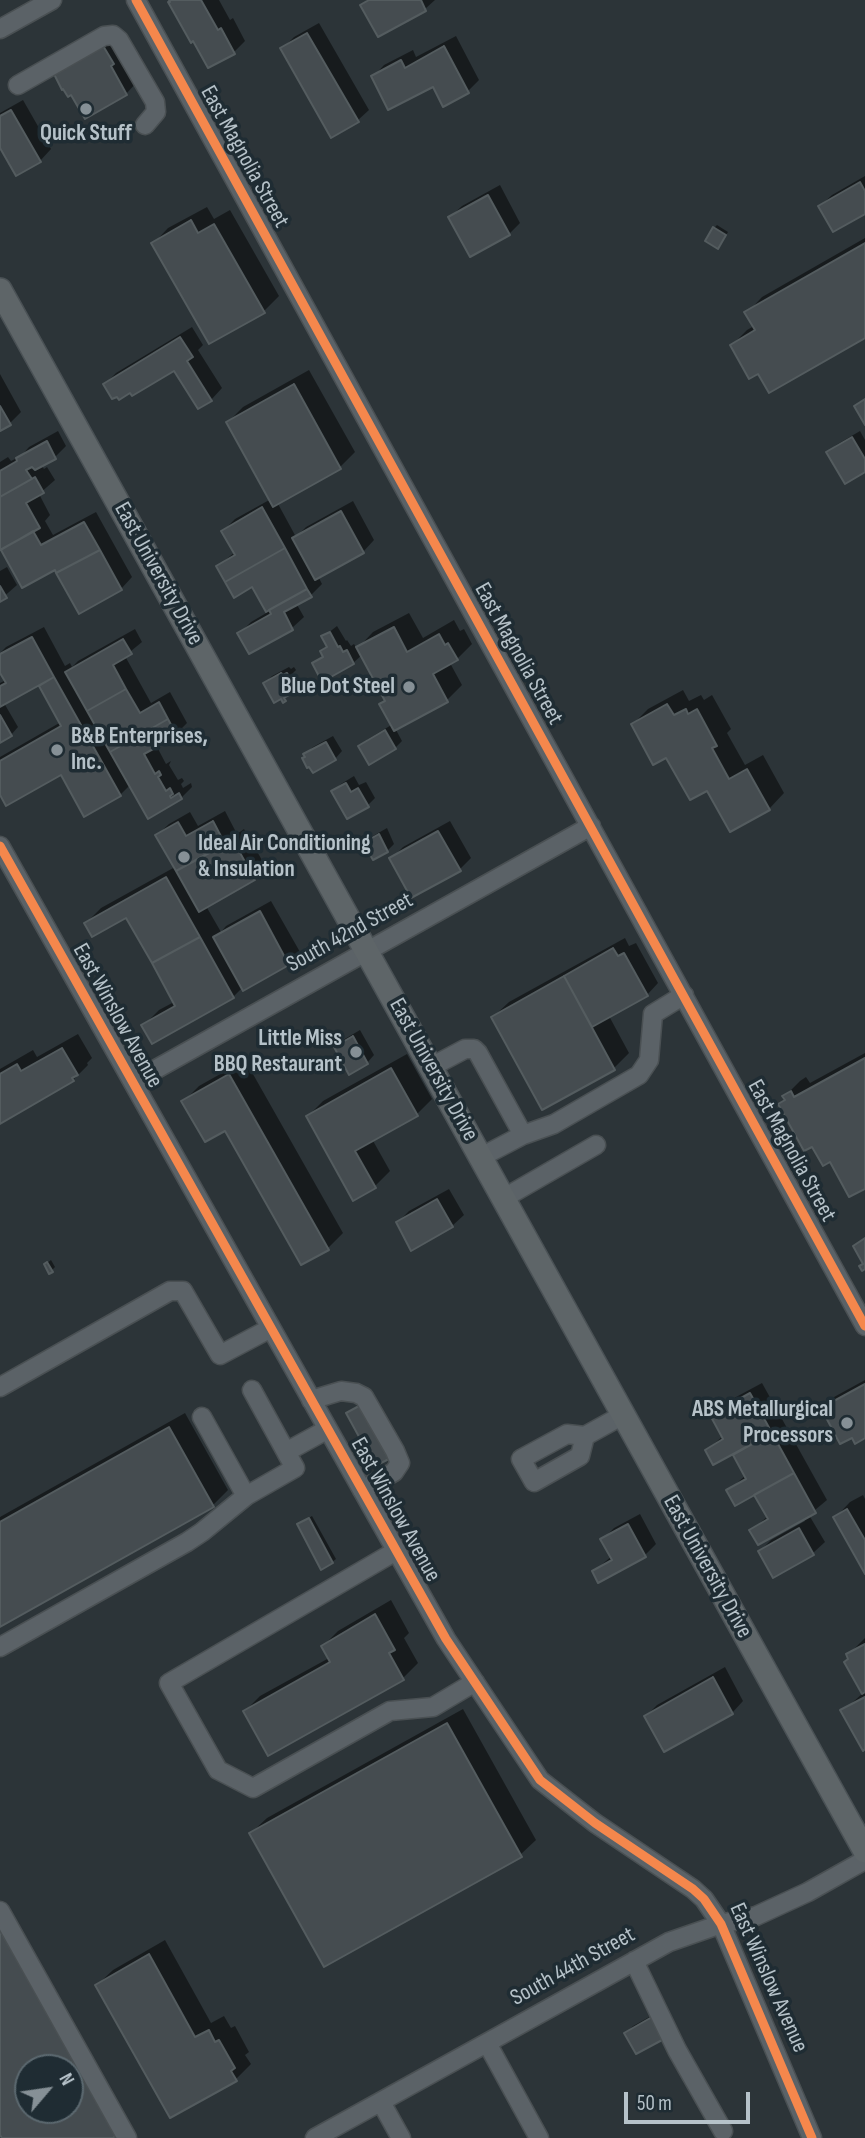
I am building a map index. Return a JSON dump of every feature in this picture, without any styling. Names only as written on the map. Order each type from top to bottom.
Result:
[{"type":"main road","name":"East University Drive","points":[[0,290],[865,1851]]},
{"type":"street","points":[[0,29],[52,0]]},
{"type":"street","name":"East Magnolia Street","points":[[136,0],[865,1326]]},
{"type":"street","points":[[18,85],[104,36],[113,35],[119,40],[155,102],[156,112],[145,125]]},
{"type":"street","name":"South 42nd Street","points":[[133,1082],[591,826]]},
{"type":"street","name":"East Winslow Avenue","points":[[0,846],[446,1639],[540,1780],[595,1823],[704,1899],[721,1924],[812,2138]]},
{"type":"street","points":[[481,1157],[523,1135],[554,1124],[639,1075],[649,1060],[653,1014],[684,995]]},
{"type":"street","points":[[431,1067],[465,1049],[474,1049],[523,1135]]},
{"type":"street","points":[[504,1198],[596,1144]]},
{"type":"street","points":[[0,1388],[170,1291],[183,1290],[220,1355],[271,1328]]},
{"type":"street","points":[[0,1647],[187,1542],[246,1496],[295,1468],[252,1390]]},
{"type":"street","points":[[311,1400],[341,1391],[364,1397],[395,1451],[400,1463],[394,1472],[362,1490]]},
{"type":"street","points":[[585,1436],[623,1415]]},
{"type":"street","points":[[202,1417],[246,1496]]},
{"type":"street","points":[[286,1452],[328,1429]]},
{"type":"street","points":[[396,1551],[169,1683],[218,1770],[253,1788],[390,1711],[433,1707],[474,1682]]},
{"type":"street","name":"South 44th Street","points":[[315,2138],[669,1942],[721,1924],[755,1916],[808,1892],[865,1860]]},
{"type":"street","points":[[0,1911],[127,2138]]},
{"type":"street","points":[[634,1961],[677,2050],[723,2131]]},
{"type":"street","points":[[487,2043],[539,2138]]},
{"type":"street","points":[[381,2102],[401,2138]]},
{"type":"building","points":[[169,0],[201,0],[235,54],[208,68],[193,41],[191,43]]},
{"type":"building","points":[[369,0],[421,0],[426,11],[378,37],[360,5]]},
{"type":"building","points":[[307,33],[359,122],[331,138],[280,48]]},
{"type":"building","points":[[102,44],[127,95],[85,119],[71,95],[68,97],[62,90],[53,72]]},
{"type":"building","points":[[444,46],[469,93],[443,107],[433,87],[388,110],[371,76],[401,60],[405,68]]},
{"type":"building","points":[[11,110],[41,162],[16,176],[0,148],[0,116]]},
{"type":"building","points":[[860,182],[865,191],[865,214],[833,232],[818,206]]},
{"type":"building","points":[[488,195],[510,235],[470,257],[448,217]]},
{"type":"building","points":[[191,220],[198,233],[214,224],[265,313],[209,344],[151,243]]},
{"type":"building","points":[[713,227],[726,235],[718,249],[705,241]]},
{"type":"building","points":[[865,243],[865,338],[769,393],[758,374],[749,379],[730,345],[755,330],[744,312]]},
{"type":"building","points":[[180,337],[193,357],[187,361],[212,401],[198,409],[174,371],[132,396],[130,393],[119,400],[117,397],[112,399],[103,384]]},
{"type":"building","points":[[294,384],[341,469],[273,507],[226,422]]},
{"type":"building","points":[[865,399],[865,425],[854,406]]},
{"type":"building","points":[[0,406],[11,425],[0,431]]},
{"type":"building","points":[[852,437],[865,459],[865,472],[845,484],[826,452]]},
{"type":"building","points":[[47,441],[56,459],[35,470],[32,467],[26,470],[32,479],[0,497],[0,471],[17,461],[16,458]]},
{"type":"building","points":[[35,477],[44,493],[26,503],[40,528],[0,550],[0,497]]},
{"type":"building","points":[[262,507],[285,548],[225,582],[216,566],[235,555],[221,531]]},
{"type":"building","points":[[341,511],[364,553],[315,580],[292,538]]},
{"type":"building","points":[[84,522],[100,550],[22,588],[1,550],[33,531],[41,545]]},
{"type":"building","points":[[285,548],[307,589],[266,612],[252,587],[234,598],[225,582]]},
{"type":"building","points":[[100,550],[122,590],[79,614],[56,573]]},
{"type":"building","points":[[0,586],[7,598],[0,602]]},
{"type":"building","points":[[307,589],[312,597],[284,612],[293,630],[249,654],[237,633],[271,614],[269,610]]},
{"type":"building","name":"Blue Dot Steel","points":[[394,627],[407,652],[439,634],[458,660],[433,674],[448,702],[394,731],[379,704],[385,701],[356,647]]},
{"type":"building","points":[[330,632],[338,647],[340,646],[343,652],[347,650],[354,664],[322,682],[312,663],[323,657],[320,651],[327,647],[321,636]]},
{"type":"building","points":[[32,637],[54,677],[0,707],[0,686],[6,683],[0,673],[0,654]]},
{"type":"building","points":[[123,639],[132,654],[113,665],[126,689],[87,711],[65,672]]},
{"type":"building","points":[[281,673],[287,673],[290,679],[285,682],[291,694],[284,698],[286,701],[283,703],[281,699],[274,703],[263,683]]},
{"type":"building","name":"B&B Enterprises, Inc.","points":[[54,677],[86,734],[83,735],[86,740],[89,739],[121,796],[84,817],[61,775],[6,806],[0,795],[0,761],[61,726],[39,686]]},
{"type":"building","points":[[126,689],[140,713],[159,702],[168,719],[110,752],[87,711]]},
{"type":"building","points":[[667,704],[674,715],[686,709],[688,714],[697,709],[717,746],[712,748],[729,779],[747,769],[770,810],[730,832],[707,791],[690,800],[666,758],[653,765],[631,724]]},
{"type":"building","points":[[0,715],[12,736],[0,743]]},
{"type":"building","points":[[168,719],[177,736],[144,754],[155,774],[159,771],[161,775],[158,777],[166,791],[170,788],[173,794],[171,798],[179,793],[182,799],[148,819],[110,752]]},
{"type":"building","points":[[385,730],[396,749],[369,765],[358,746]]},
{"type":"building","points":[[326,742],[336,760],[313,773],[307,768],[303,754]]},
{"type":"building","points":[[346,783],[351,792],[358,788],[369,807],[347,819],[331,791]]},
{"type":"building","name":"Ideal Air Conditioning & Insulation","points":[[213,821],[225,844],[176,871],[155,835],[178,822],[186,836]]},
{"type":"building","points":[[438,831],[461,871],[411,898],[389,858]]},
{"type":"building","points":[[379,834],[388,852],[373,860],[363,843]]},
{"type":"building","points":[[233,840],[255,880],[199,912],[176,871]]},
{"type":"building","points":[[166,877],[200,937],[152,963],[126,918],[92,937],[84,923]]},
{"type":"building","points":[[260,911],[289,965],[243,991],[213,937]]},
{"type":"building","points":[[200,937],[234,998],[152,1044],[141,1025],[175,1006],[152,963]]},
{"type":"building","points":[[613,948],[618,956],[624,953],[648,996],[592,1027],[564,976]]},
{"type":"building","points":[[564,976],[615,1070],[542,1110],[491,1017]]},
{"type":"building","points":[[353,1036],[368,1064],[349,1075],[334,1047]]},
{"type":"building","points":[[62,1048],[78,1075],[72,1078],[74,1081],[0,1124],[0,1074],[17,1064],[21,1071]]},
{"type":"building","points":[[865,1058],[865,1189],[849,1197],[830,1162],[823,1166],[812,1147],[804,1151],[778,1104],[785,1100],[782,1096],[791,1091],[794,1097]]},
{"type":"building","points":[[391,1068],[418,1116],[355,1151],[376,1188],[353,1201],[306,1116]]},
{"type":"building","points":[[229,1074],[329,1250],[301,1265],[225,1131],[205,1142],[181,1101]]},
{"type":"building","points":[[437,1199],[453,1227],[411,1251],[396,1222]]},
{"type":"building","points":[[865,1238],[865,1269],[862,1271],[859,1266],[863,1264],[853,1246]]},
{"type":"building","points":[[47,1262],[53,1272],[49,1274],[44,1264]]},
{"type":"building","name":"ABS Metallurgical Processors","points":[[865,1384],[865,1438],[855,1444],[852,1438],[840,1444],[821,1408]]},
{"type":"building","points":[[750,1393],[772,1433],[713,1465],[705,1450],[723,1439],[710,1415]]},
{"type":"building","points":[[359,1406],[389,1459],[375,1466],[346,1413]]},
{"type":"building","points":[[169,1427],[214,1507],[0,1627],[0,1522]]},
{"type":"building","points":[[772,1433],[794,1473],[735,1506],[726,1490],[746,1479],[733,1455]]},
{"type":"building","points":[[794,1473],[816,1513],[758,1545],[749,1530],[768,1519],[754,1495]]},
{"type":"building","points":[[847,1509],[865,1540],[865,1574],[833,1517]]},
{"type":"building","points":[[309,1518],[333,1563],[321,1570],[297,1524]]},
{"type":"building","points":[[628,1524],[646,1557],[598,1583],[592,1571],[612,1560],[600,1539]]},
{"type":"building","points":[[799,1528],[814,1555],[773,1578],[758,1551]]},
{"type":"building","points":[[375,1614],[395,1650],[389,1653],[404,1680],[268,1756],[243,1711],[330,1662],[321,1646]]},
{"type":"building","points":[[865,1644],[865,1692],[862,1694],[844,1662],[848,1659],[846,1654]]},
{"type":"building","points":[[713,1677],[733,1714],[664,1752],[644,1716]]},
{"type":"building","points":[[865,1697],[865,1749],[863,1751],[840,1710]]},
{"type":"building","points":[[447,1723],[522,1857],[324,1967],[249,1833]]},
{"type":"building","points":[[0,1930],[71,2054],[14,2054],[14,2124],[84,2124],[84,2077],[117,2135],[113,2138],[2,2138]]},
{"type":"building","points":[[149,1954],[195,2037],[209,2030],[215,2042],[219,2040],[235,2068],[231,2071],[237,2081],[170,2118],[95,1985]]},
{"type":"building","points":[[652,2017],[664,2039],[636,2054],[624,2033]]},
{"type":"cycle path","points":[[136,0],[865,1326]]},
{"type":"cycle path","points":[[0,846],[446,1639],[540,1780],[595,1823],[704,1899],[721,1924],[812,2138]]},
{"type":"place","name":"Quick Stuff","points":[[86,109]]},
{"type":"place","name":"Blue Dot Steel","points":[[409,687]]},
{"type":"place","name":"B&B Enterprises, Inc.","points":[[57,750]]},
{"type":"place","name":"Ideal Air Conditioning & Insulation","points":[[184,857]]},
{"type":"place","name":"Little Miss BBQ Restaurant","points":[[356,1052]]},
{"type":"place","name":"ABS Metallurgical Processors","points":[[847,1423]]}]
